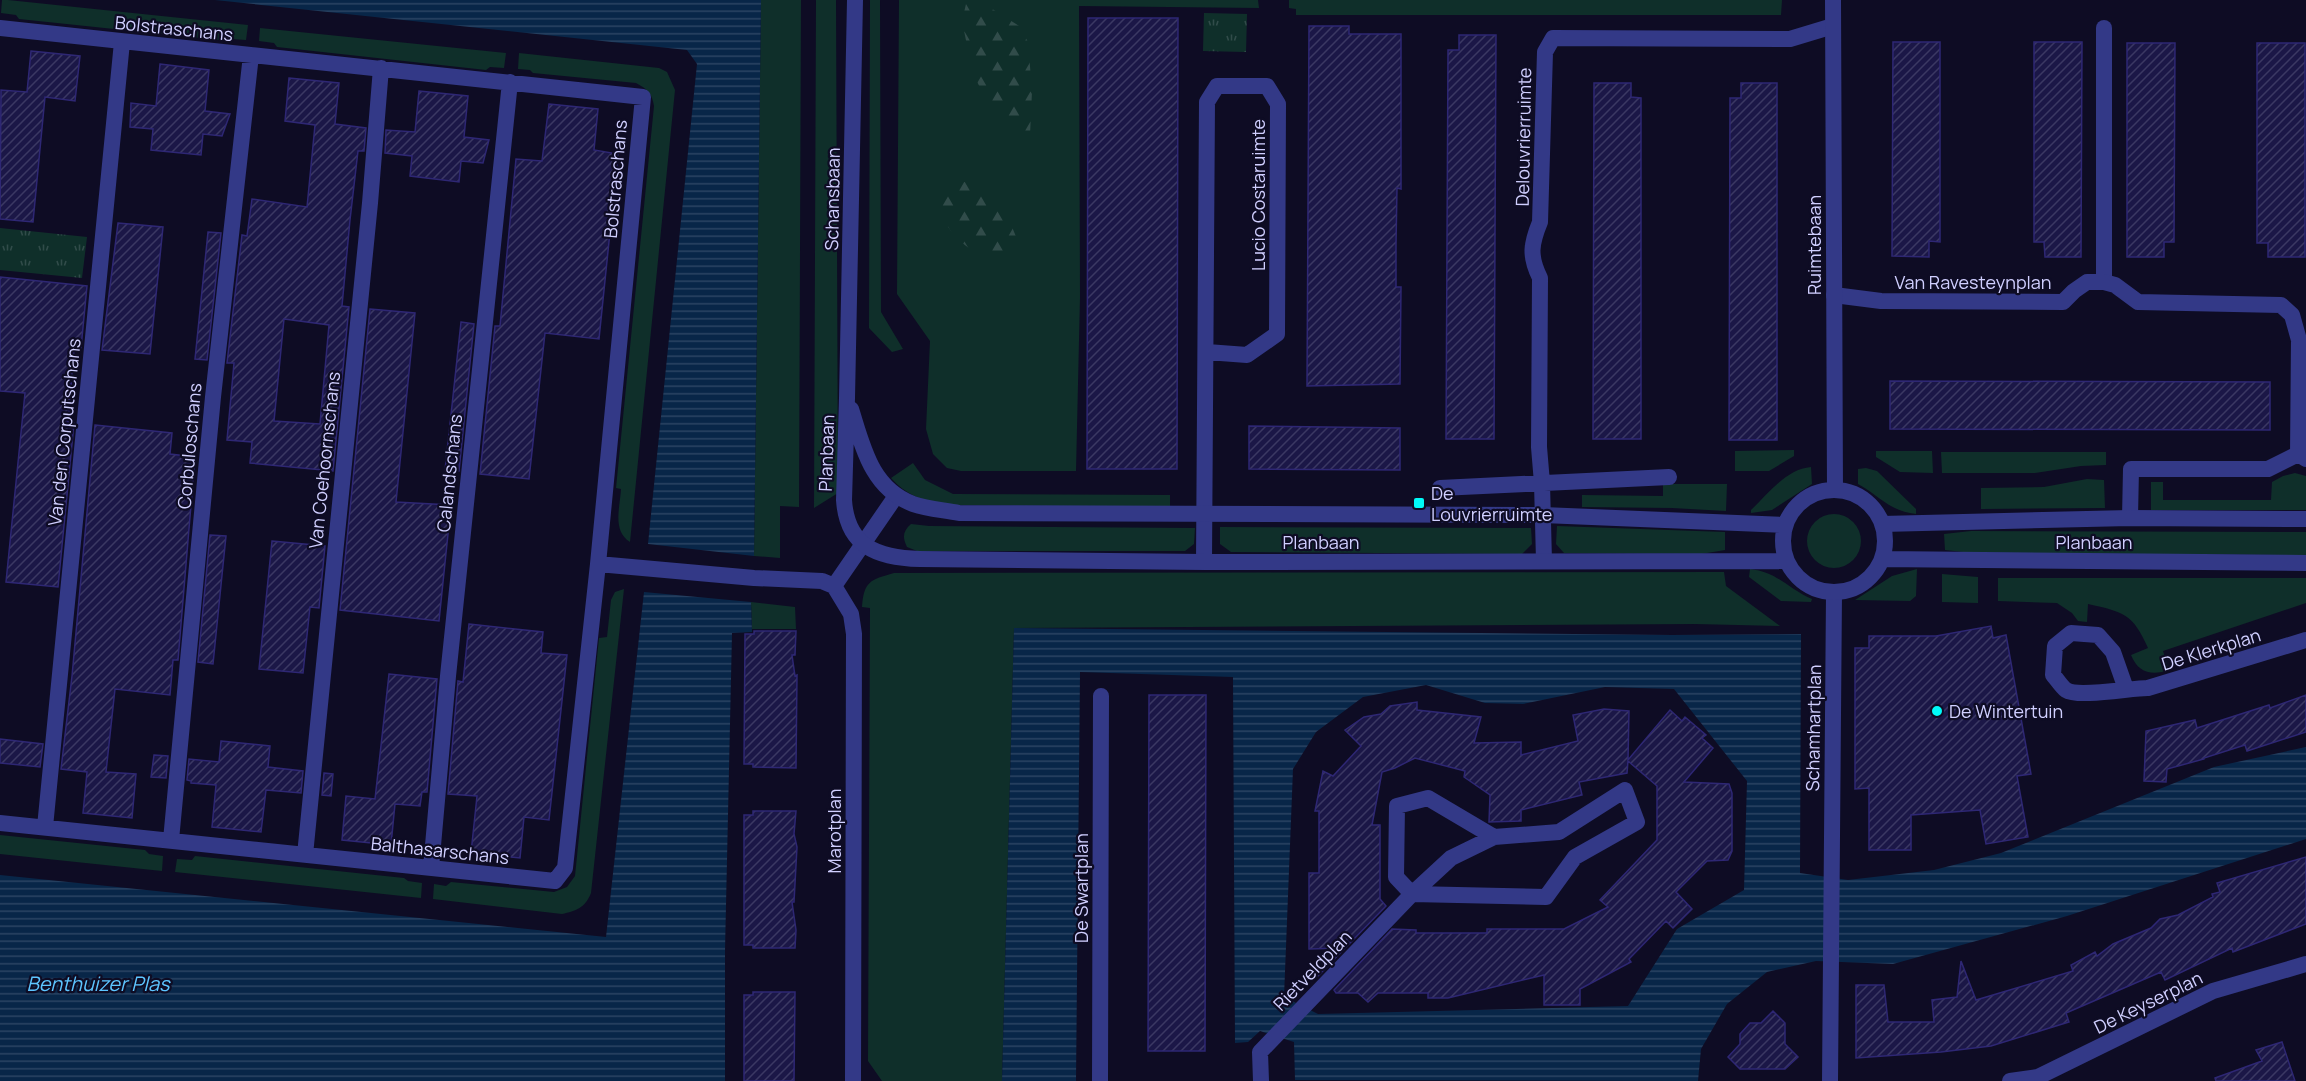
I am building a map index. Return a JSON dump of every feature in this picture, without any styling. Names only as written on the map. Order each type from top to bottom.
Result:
[{"type":"street","name":"Schansbaan","points":[[848,398],[855,0]]},
{"type":"street","name":"Ruimtebaan","points":[[1833,0],[1834,490]]},
{"type":"street","name":"Delouvrierruimte","points":[[1544,561],[1539,447],[1540,278],[1533,264],[1533,241],[1540,222],[1545,52],[1553,38],[1790,39],[1833,26]]},
{"type":"street","name":"Bolstraschans","points":[[0,28],[643,97],[598,564]]},
{"type":"street","points":[[2104,28],[2104,282],[2115,285],[2138,302],[2281,305],[2292,315],[2299,340],[2302,457]]},
{"type":"street","name":"Van den Corputschans","points":[[45,827],[122,42]]},
{"type":"street","name":"Corbuloschans","points":[[171,840],[213,397],[251,55]]},
{"type":"street","name":"Van Coehoornschans","points":[[304,855],[381,68]]},
{"type":"street","name":"Calandschans","points":[[431,868],[448,676],[510,81]]},
{"type":"street","name":"Lucio Costaruimte","points":[[1204,562],[1207,102],[1217,86],[1267,86],[1278,104],[1277,334],[1247,355],[1207,352]]},
{"type":"street","name":"Van Ravesteynplan","points":[[1834,295],[1881,301],[2063,302],[2087,282],[2104,282]]},
{"type":"street","name":"Planbaan","points":[[848,398],[865,454],[877,478],[896,496],[914,504],[959,513],[1543,515],[1785,525]]},
{"type":"street","name":"Planbaan","points":[[848,398],[845,515],[849,526],[861,544],[896,558],[1204,562],[1786,561]]},
{"type":"street","name":"Planbaan","points":[[2130,518],[2132,468],[2268,469],[2302,457]]},
{"type":"street","points":[[1440,488],[1669,477]]},
{"type":"street","points":[[1834,490],[1847,492],[1868,503],[1882,524],[1885,548],[1882,559],[1876,570],[1858,586],[1846,591],[1819,590],[1805,584],[1794,574],[1786,561],[1783,549],[1785,525],[1791,513],[1804,500],[1822,492],[1834,490]]},
{"type":"street","points":[[598,564],[754,578],[822,581],[834,586],[896,496]]},
{"type":"street","name":"Planbaan","points":[[1882,524],[2130,518],[2306,519]]},
{"type":"street","name":"Planbaan","points":[[1882,559],[2306,563]]},
{"type":"street","name":"Balthasarschans","points":[[0,823],[555,882],[565,868],[598,564]]},
{"type":"street","name":"Marotplan","points":[[834,586],[851,614],[854,634],[853,1081]]},
{"type":"street","name":"Schamhartplan","points":[[1830,1081],[1834,592]]},
{"type":"street","name":"De Klerkplan","points":[[2126,688],[2113,652],[2098,634],[2071,633],[2055,646],[2053,675],[2067,690],[2085,694],[2126,688],[2148,688],[2306,640]]},
{"type":"street","name":"De Swartplan","points":[[1100,1081],[1101,696]]},
{"type":"street","name":"Rietveldplan","points":[[1261,1080],[1260,1052],[1412,894],[1451,858],[1494,837],[1559,832],[1625,790],[1637,822],[1575,857],[1546,897],[1412,894]]},
{"type":"street","points":[[1412,894],[1396,877],[1397,806],[1428,798],[1494,837]]},
{"type":"street","points":[[1559,832],[1575,857]]},
{"type":"street","name":"De Keyserplan","points":[[2010,1081],[2038,1077],[2213,991],[2306,964]]},
{"type":"green space","points":[[2,0],[248,25],[246,40],[228,41],[19,19],[16,15],[1,13]]},
{"type":"green space","points":[[761,0],[801,0],[799,507],[780,506],[780,558],[754,556]]},
{"type":"green space","points":[[816,0],[836,0],[838,493],[814,508]]},
{"type":"green space","points":[[870,0],[880,0],[881,312],[903,349],[892,352],[869,328]]},
{"type":"green space","points":[[899,0],[1258,0],[1259,8],[1079,6],[1080,297],[1076,471],[961,471],[947,468],[933,454],[926,429],[930,341],[897,294]]},
{"type":"green space","points":[[1289,0],[1782,0],[1781,15],[1296,15],[1296,9],[1289,8]]},
{"type":"green space","points":[[966,4],[986,5],[1019,26],[1028,42],[1032,91],[1030,135],[1023,139],[1007,131],[973,74],[962,21]]},
{"type":"green space","points":[[1204,13],[1247,14],[1246,52],[1203,51]]},
{"type":"green space","points":[[260,28],[506,53],[504,68],[490,67],[486,70],[277,47],[274,43],[259,41]]},
{"type":"green space","points":[[519,53],[659,68],[667,72],[675,90],[630,542],[624,537],[619,525],[621,489],[616,488],[654,106],[648,92],[636,83],[533,73],[530,70],[518,69]]},
{"type":"green space","points":[[949,180],[973,183],[994,195],[1007,215],[1017,239],[1014,255],[986,256],[974,251],[954,235],[932,200],[939,188]]},
{"type":"green space","points":[[0,228],[87,237],[82,278],[0,270]]},
{"type":"green space","points":[[1794,450],[1794,456],[1769,471],[1735,471],[1735,451]]},
{"type":"green space","points":[[1876,451],[1932,451],[1933,473],[1900,472],[1876,457]]},
{"type":"green space","points":[[1941,452],[2106,452],[2106,465],[2081,466],[2035,473],[1942,473]]},
{"type":"green space","points":[[913,463],[925,480],[953,494],[1170,495],[1170,507],[939,505],[907,492],[891,478]]},
{"type":"green space","points":[[1811,467],[1812,484],[1772,510],[1751,513],[1751,510],[1786,477],[1793,472]]},
{"type":"green space","points":[[1866,468],[1877,471],[1916,509],[1916,514],[1899,510],[1858,484],[1858,469]]},
{"type":"green space","points":[[2295,473],[2306,476],[2306,510],[2151,510],[2151,482],[2163,482],[2163,500],[2271,500],[2272,482]]},
{"type":"green space","points":[[2087,479],[2104,480],[2105,508],[1981,509],[1981,488],[2044,487]]},
{"type":"green space","points":[[1663,484],[1727,484],[1726,511],[1582,507],[1582,495],[1663,496]]},
{"type":"green space","points":[[1829,514],[1839,514],[1849,518],[1857,526],[1861,541],[1857,556],[1849,564],[1839,568],[1829,568],[1819,564],[1811,556],[1807,546],[1807,536],[1811,526],[1819,518]]},
{"type":"green space","points":[[911,524],[1195,528],[1194,544],[1185,551],[917,551],[907,547],[904,540],[906,529]]},
{"type":"green space","points":[[1557,526],[1725,532],[1725,550],[1701,554],[1564,553],[1556,544]]},
{"type":"green space","points":[[1220,527],[1531,528],[1532,544],[1522,554],[1231,552],[1220,544]]},
{"type":"green space","points":[[1971,531],[2306,532],[2306,555],[1972,553],[1945,550],[1944,534]]},
{"type":"green space","points":[[1750,569],[1776,577],[1812,599],[1811,602],[1781,601],[1749,577]]},
{"type":"green space","points":[[1917,569],[1916,596],[1910,601],[1855,600],[1892,576]]},
{"type":"green space","points":[[1724,572],[1726,586],[1780,626],[1695,624],[1014,628],[1002,1081],[882,1081],[868,1061],[870,608],[862,607],[864,592],[874,580],[894,573]]},
{"type":"green space","points":[[1942,574],[1978,577],[1978,603],[1942,602]]},
{"type":"green space","points":[[1998,578],[2306,578],[2306,603],[2163,651],[2169,670],[2151,673],[2138,666],[2131,655],[2148,648],[2137,628],[2126,616],[2110,609],[2088,604],[2087,622],[2078,621],[2072,613],[2057,603],[1998,601]]},
{"type":"green space","points":[[624,589],[589,898],[580,908],[562,914],[433,899],[434,884],[446,886],[451,882],[554,892],[567,887],[575,876],[599,638],[607,637],[611,600],[615,592]]},
{"type":"green space","points":[[751,602],[795,607],[796,629],[752,629]]},
{"type":"green space","points":[[0,835],[145,850],[149,854],[163,856],[162,871],[0,854]]},
{"type":"green space","points":[[195,856],[404,878],[408,881],[422,883],[421,898],[175,872],[177,859],[192,860]]},
{"type":"water","points":[[215,0],[761,0],[754,556],[648,544],[697,64],[687,50]]},
{"type":"water","name":"Benthuizer Plas","points":[[644,592],[751,602],[752,632],[732,633],[725,951],[725,1081],[0,1081],[0,875],[606,937]]},
{"type":"water","points":[[1014,628],[1672,635],[1801,634],[1800,873],[1848,880],[1934,870],[2001,853],[2214,767],[2306,747],[2306,839],[2067,916],[1893,964],[1816,961],[1767,972],[1727,1004],[1701,1049],[1698,1081],[1295,1080],[1294,1042],[1260,1031],[1248,1042],[1235,1043],[1233,677],[1080,672],[1076,1081],[1002,1081]],"holes":[[[1426,685],[1485,703],[1523,704],[1605,687],[1674,689],[1747,781],[1744,890],[1677,929],[1628,1006],[1318,1014],[1284,997],[1293,769],[1316,732],[1363,697]]]},
{"type":"building","points":[[1088,18],[1178,18],[1177,469],[1087,469]]},
{"type":"building","points":[[1309,26],[1349,26],[1349,34],[1401,34],[1401,189],[1397,188],[1396,245],[1396,287],[1401,287],[1400,384],[1307,386]]},
{"type":"building","points":[[1459,35],[1496,35],[1494,439],[1446,439],[1448,50],[1459,50]]},
{"type":"building","points":[[1893,42],[1940,42],[1940,242],[1929,241],[1929,257],[1892,256]]},
{"type":"building","points":[[2034,42],[2082,42],[2081,257],[2045,257],[2044,242],[2034,242]]},
{"type":"building","points":[[2127,43],[2175,43],[2174,242],[2164,242],[2164,257],[2127,257]]},
{"type":"building","points":[[2257,43],[2305,43],[2305,257],[2268,257],[2268,243],[2257,243]]},
{"type":"building","points":[[31,51],[80,56],[75,101],[45,97],[33,222],[0,219],[1,90],[27,92]]},
{"type":"building","points":[[160,64],[209,70],[205,111],[230,114],[222,136],[203,134],[201,155],[151,150],[153,129],[130,127],[131,103],[156,106]]},
{"type":"building","points":[[289,78],[339,83],[335,124],[366,128],[364,151],[358,151],[350,220],[342,306],[349,307],[333,471],[250,463],[252,442],[227,440],[234,363],[227,363],[242,235],[247,236],[252,199],[307,207],[315,125],[285,121]],"holes":[[[284,319],[329,325],[320,424],[274,421]]]},
{"type":"building","points":[[1594,83],[1631,83],[1631,97],[1641,98],[1641,439],[1593,439]]},
{"type":"building","points":[[1741,83],[1777,83],[1777,440],[1729,440],[1730,98],[1741,98]]},
{"type":"building","points":[[419,91],[468,96],[464,137],[489,140],[483,163],[461,161],[459,182],[410,176],[412,156],[385,153],[386,130],[415,132]]},
{"type":"building","points":[[549,104],[598,109],[594,150],[618,154],[599,339],[545,333],[529,479],[480,474],[495,326],[500,326],[516,159],[542,161]]},
{"type":"building","points":[[118,223],[163,227],[150,354],[102,350]]},
{"type":"building","points":[[208,232],[221,233],[207,360],[195,359]]},
{"type":"building","points":[[0,277],[87,286],[81,348],[75,347],[74,350],[68,422],[74,423],[58,587],[6,582],[25,393],[0,391]]},
{"type":"building","points":[[370,309],[415,313],[396,502],[451,505],[439,621],[340,610]]},
{"type":"building","points":[[461,322],[474,324],[459,471],[445,470]]},
{"type":"building","points":[[1890,381],[2270,382],[2270,430],[1890,429]]},
{"type":"building","points":[[95,425],[172,433],[170,454],[195,457],[178,660],[173,660],[170,695],[115,689],[106,772],[136,774],[132,818],[83,813],[87,772],[61,769]]},
{"type":"building","points":[[1249,426],[1400,428],[1400,470],[1249,469]]},
{"type":"building","points":[[210,535],[226,536],[213,664],[198,662]]},
{"type":"building","points":[[272,541],[325,546],[319,608],[310,607],[303,673],[259,669]]},
{"type":"building","points":[[469,624],[543,632],[541,653],[567,655],[549,820],[524,817],[520,858],[471,853],[477,796],[448,794],[458,681],[463,682]]},
{"type":"building","name":"De Wintertuin","points":[[1991,626],[1993,638],[2006,635],[2031,774],[2017,776],[2028,837],[1986,844],[1980,810],[1911,815],[1911,850],[1869,850],[1869,788],[1855,789],[1855,648],[1869,648],[1869,636],[1936,636]]},
{"type":"building","points":[[754,631],[796,631],[795,655],[792,655],[795,676],[797,675],[796,768],[753,767],[753,764],[744,764],[745,634],[754,634]]},
{"type":"building","points":[[389,674],[437,679],[427,792],[422,792],[420,806],[395,804],[391,845],[342,840],[346,796],[375,799]]},
{"type":"building","points":[[1149,695],[1206,695],[1205,1051],[1148,1051]]},
{"type":"building","points":[[2306,695],[2306,732],[2247,751],[2245,745],[2167,769],[2166,782],[2144,781],[2146,731],[2195,720],[2197,728],[2269,705],[2270,708]]},
{"type":"building","points":[[1417,702],[1417,710],[1481,717],[1474,743],[1521,742],[1521,755],[1578,741],[1573,715],[1604,709],[1629,711],[1628,760],[1670,710],[1682,721],[1685,717],[1706,735],[1702,738],[1713,748],[1684,782],[1729,784],[1732,793],[1732,851],[1728,860],[1707,861],[1676,892],[1692,909],[1673,928],[1666,921],[1629,959],[1631,962],[1580,989],[1580,1005],[1544,1005],[1544,975],[1448,998],[1428,998],[1428,993],[1378,993],[1368,1002],[1358,993],[1336,993],[1334,990],[1392,929],[1416,930],[1416,933],[1487,933],[1487,929],[1564,929],[1608,907],[1600,900],[1657,840],[1657,786],[1628,761],[1627,773],[1579,782],[1582,795],[1521,810],[1521,821],[1489,822],[1490,795],[1464,777],[1465,771],[1415,758],[1382,772],[1372,825],[1380,825],[1380,899],[1386,906],[1318,976],[1344,948],[1309,949],[1309,873],[1319,873],[1319,811],[1315,811],[1323,771],[1333,776],[1361,746],[1345,730],[1364,717],[1381,714],[1390,706]]},
{"type":"building","points":[[0,739],[43,744],[40,767],[0,763]]},
{"type":"building","points":[[221,741],[270,746],[268,767],[303,771],[301,793],[266,790],[261,832],[212,827],[216,785],[191,783],[187,780],[189,759],[219,762]]},
{"type":"building","points":[[154,755],[168,756],[166,778],[151,777]]},
{"type":"building","points":[[324,773],[333,774],[331,796],[322,795]]},
{"type":"building","points":[[753,811],[796,811],[794,834],[797,847],[794,902],[792,902],[796,930],[795,948],[753,948],[753,945],[744,945],[744,815],[753,815]]},
{"type":"building","points":[[2306,857],[2306,924],[2233,952],[2232,948],[2165,980],[2161,972],[2066,1013],[2069,1022],[1991,1046],[1856,1058],[1856,985],[1884,985],[1888,1022],[1934,1022],[1932,1000],[1957,997],[1961,961],[1976,1000],[2073,971],[2071,965],[2095,952],[2097,956],[2113,944],[2151,928],[2160,919],[2178,915],[2213,897],[2212,894],[2220,892],[2217,883]]},
{"type":"building","points":[[753,992],[795,992],[794,1081],[744,1081],[744,995],[753,995]]},
{"type":"building","points":[[1773,1011],[1785,1023],[1785,1044],[1798,1057],[1785,1069],[1740,1069],[1728,1057],[1740,1044],[1740,1034],[1750,1023],[1761,1023]]},
{"type":"building","points":[[2282,1042],[2295,1081],[2216,1081],[2215,1078],[2262,1061],[2256,1050]]},
{"type":"place","name":"De Louvrierruimte","points":[[1419,503]]},
{"type":"place","name":"De Wintertuin","points":[[1937,711]]}]
